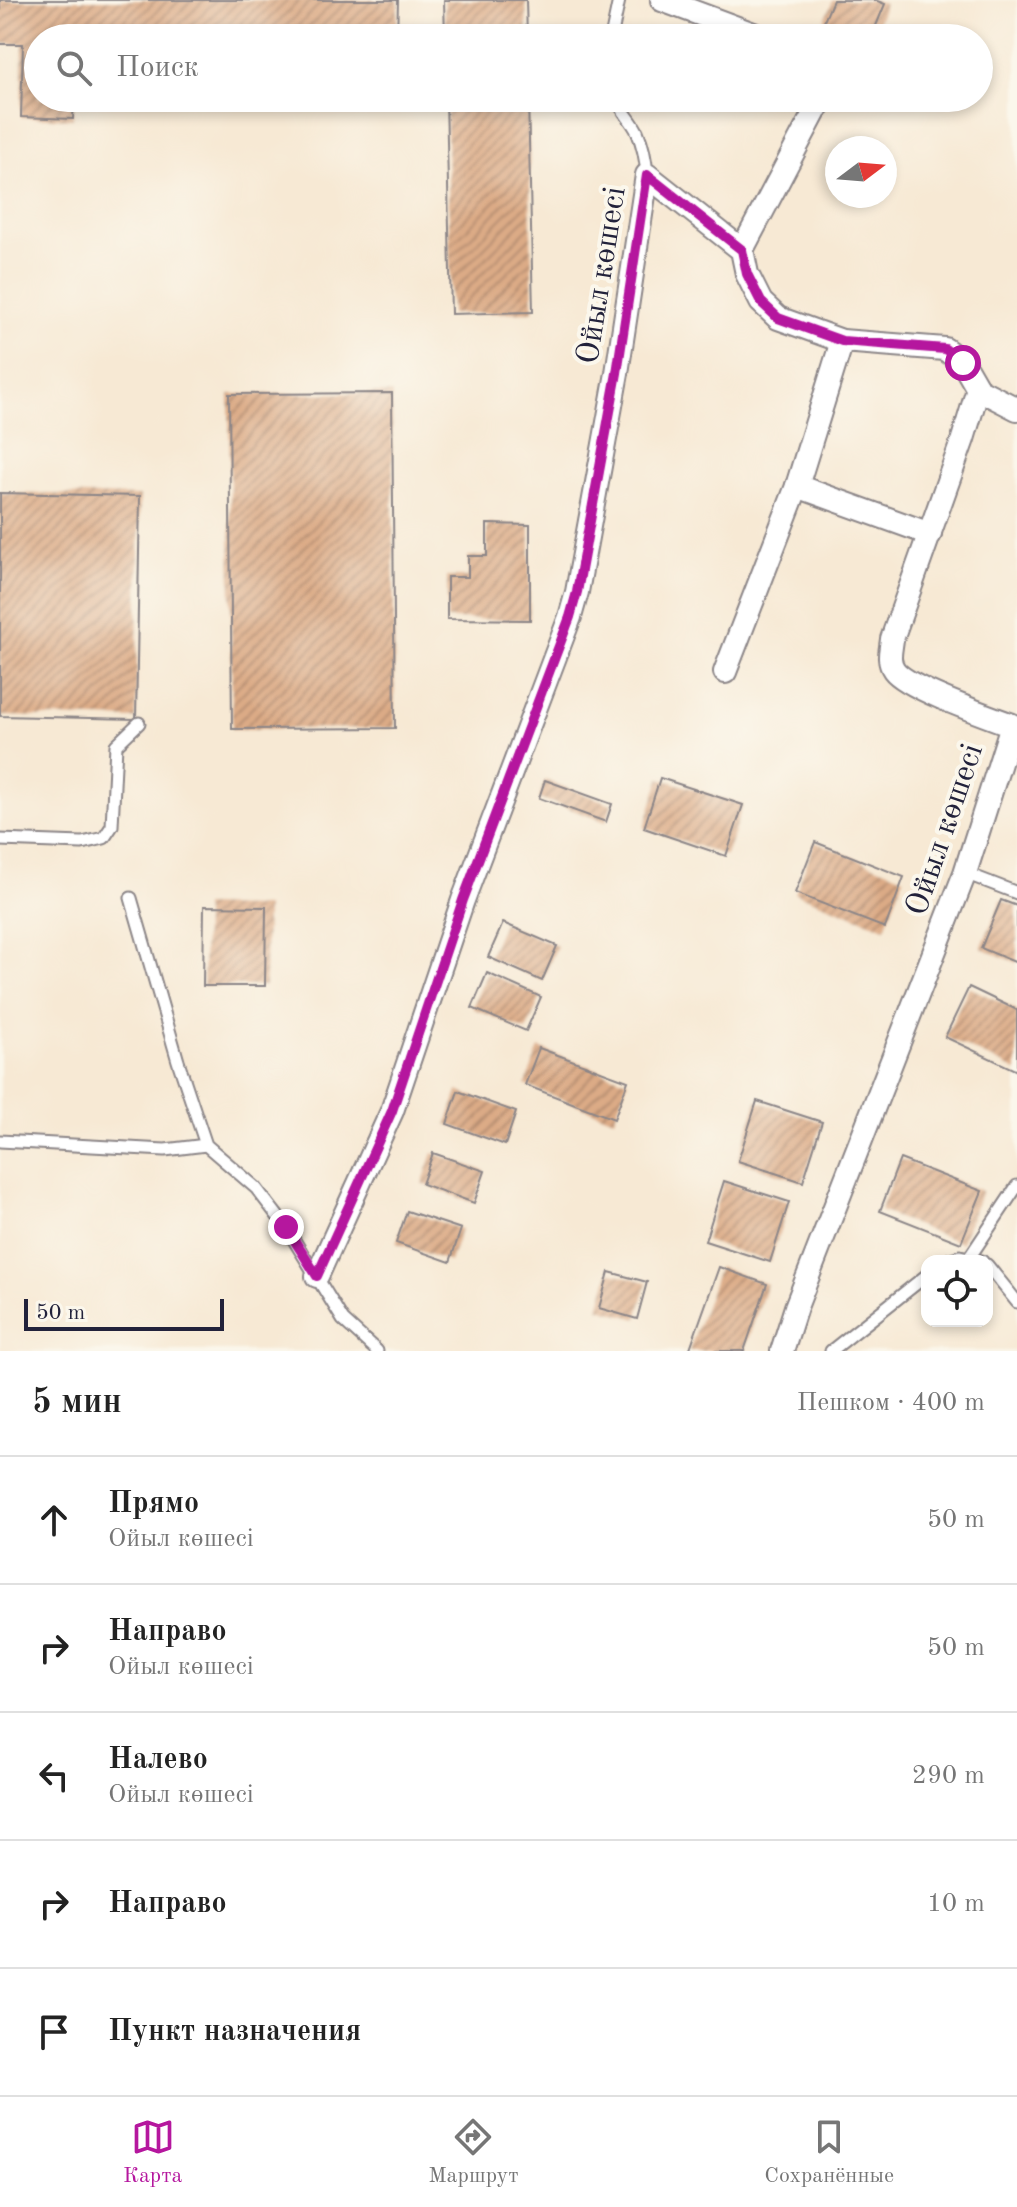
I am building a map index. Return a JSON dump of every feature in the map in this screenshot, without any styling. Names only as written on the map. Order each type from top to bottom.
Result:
[{"type":"street","points":[[662,0],[726,24]]},
{"type":"street","points":[[815,112],[742,250],[747,274],[761,302],[778,318],[842,341],[945,349],[963,363],[978,389],[1017,409]]},
{"type":"street","name":"Ойыл көшесі","points":[[317,1276],[392,1111],[463,900],[570,617],[617,373],[647,175],[742,250]]},
{"type":"street","points":[[725,672],[797,486],[842,341]]},
{"type":"street","name":"Ойыл көшесі","points":[[782,1351],[796,1307],[965,873],[1015,718],[932,694],[895,672],[889,659],[892,639],[978,389]]},
{"type":"street","points":[[797,486],[930,534]]},
{"type":"lane","points":[[614,24],[619,0]]},
{"type":"lane","points":[[624,112],[636,129],[647,175]]},
{"type":"lane","points":[[0,840],[82,843],[104,838],[112,826],[116,745],[139,723]]},
{"type":"lane","points":[[965,873],[1017,893]]},
{"type":"lane","points":[[131,898],[206,1145],[256,1188],[286,1227],[343,1320],[377,1351]]},
{"type":"lane","points":[[0,1141],[165,1150],[206,1145]]},
{"type":"lane","points":[[971,1255],[1017,1186]]},
{"type":"lane","points":[[993,1272],[1017,1302]]},
{"type":"lane","points":[[831,1351],[921,1280]]},
{"type":"building","points":[[0,0],[398,0],[397,24],[24,24],[24,112],[73,112],[73,119],[21,117],[23,44],[0,44]]},
{"type":"building","points":[[444,0],[526,0],[527,24],[445,24]]},
{"type":"building","points":[[833,0],[875,0],[885,4],[877,24],[823,24]]},
{"type":"building","points":[[446,112],[528,112],[533,312],[451,314]]},
{"type":"building","points":[[392,393],[395,728],[232,729],[229,394]]},
{"type":"building","points":[[0,493],[140,496],[136,719],[0,716]]},
{"type":"building","points":[[487,524],[530,525],[530,620],[447,619],[447,577],[468,577],[468,556],[487,556]]},
{"type":"building","points":[[660,778],[743,805],[726,856],[644,828]]},
{"type":"building","points":[[545,780],[612,804],[606,822],[539,798]]},
{"type":"building","points":[[815,842],[904,877],[885,928],[795,893]]},
{"type":"building","points":[[1001,900],[1017,906],[1017,963],[981,948]]},
{"type":"building","points":[[204,906],[266,907],[265,986],[203,986]]},
{"type":"building","points":[[503,923],[557,946],[542,981],[488,957]]},
{"type":"building","points":[[487,973],[541,997],[526,1031],[472,1008]]},
{"type":"building","points":[[969,987],[1017,1010],[1017,1071],[945,1037]]},
{"type":"building","points":[[539,1048],[628,1081],[614,1119],[525,1085]]},
{"type":"building","points":[[458,1091],[516,1112],[505,1145],[447,1124]]},
{"type":"building","points":[[757,1101],[822,1122],[803,1182],[738,1161]]},
{"type":"building","points":[[433,1153],[485,1171],[474,1203],[422,1184]]},
{"type":"building","points":[[900,1159],[982,1191],[961,1243],[880,1211]]},
{"type":"building","points":[[724,1181],[789,1202],[770,1262],[705,1241]]},
{"type":"building","points":[[407,1211],[461,1229],[450,1262],[396,1243]]},
{"type":"building","points":[[719,1267],[767,1284],[744,1351],[689,1351]]},
{"type":"building","points":[[609,1272],[647,1282],[637,1319],[599,1308]]},
{"type":"route","points":[[286,1227],[317,1276],[392,1111],[463,900],[570,617],[617,373],[647,175],[742,250],[747,274],[761,302],[778,318],[842,341],[945,349],[963,363]]}]
